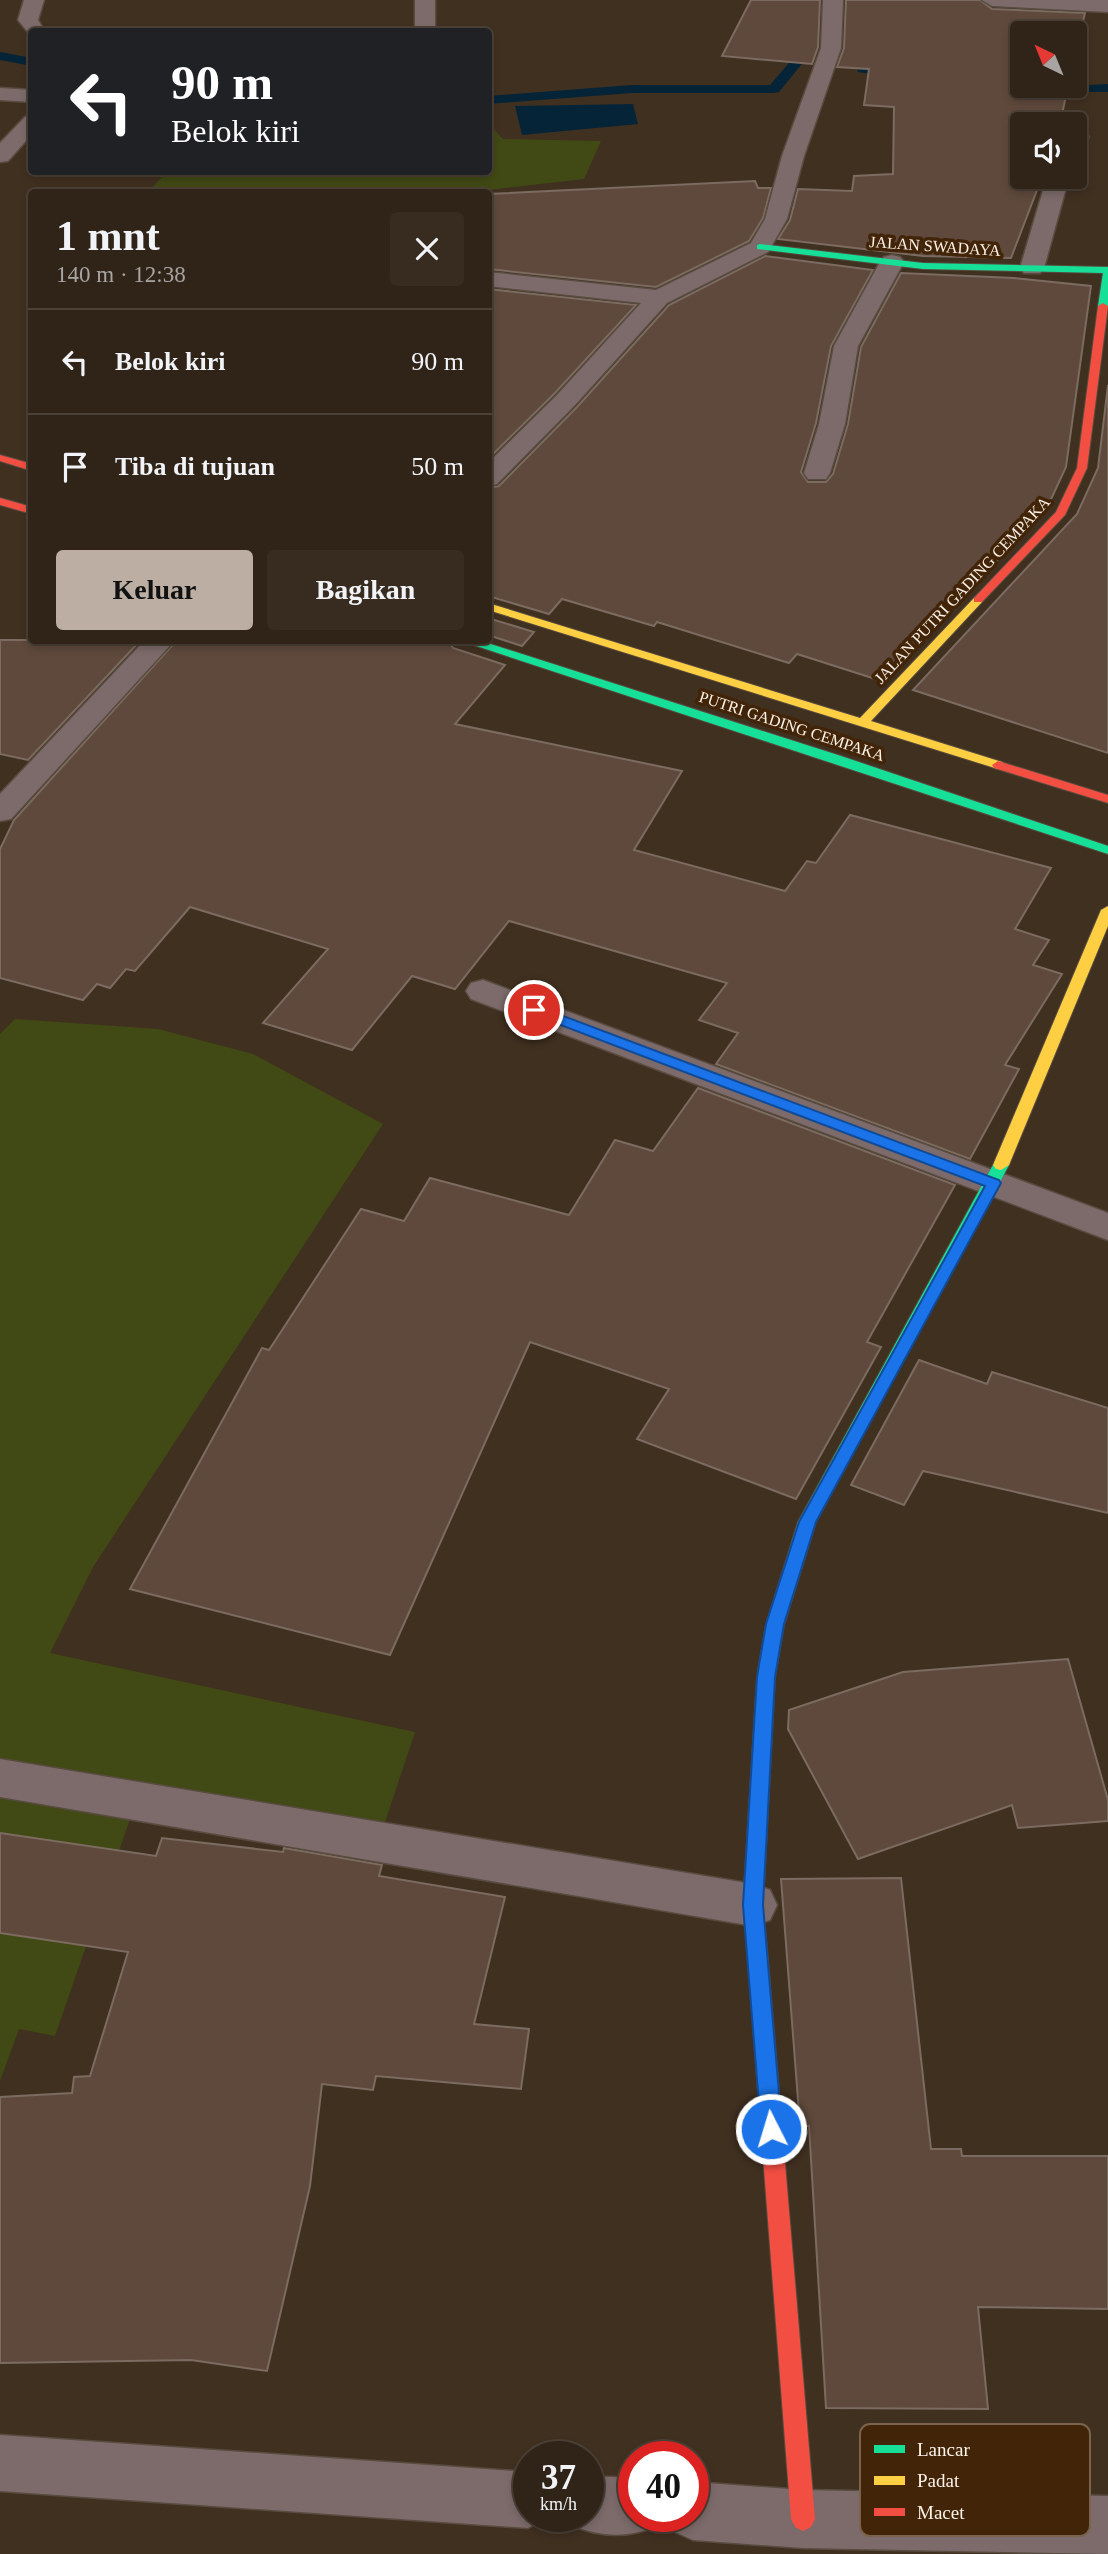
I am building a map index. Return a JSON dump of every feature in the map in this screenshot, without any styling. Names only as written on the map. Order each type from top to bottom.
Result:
[{"type":"street","points":[[33,28],[28,20],[34,0]]},
{"type":"street","points":[[425,0],[425,28]]},
{"type":"street","points":[[492,474],[566,400],[659,298],[760,247],[776,219],[793,156],[831,48],[833,0]]},
{"type":"street","points":[[992,0],[1108,6]]},
{"type":"street","points":[[0,94],[28,96]]},
{"type":"street","points":[[0,156],[28,125]]},
{"type":"street","points":[[1032,268],[1055,189]]},
{"type":"street","name":"JALAN SWADAYA","points":[[760,247],[957,267],[1108,271]]},
{"type":"street","points":[[817,473],[832,424],[846,346],[892,262]]},
{"type":"street","name":"JALAN PUTRI GADING CEMPAKA","points":[[864,721],[1061,513],[1082,468],[1108,271]]},
{"type":"street","points":[[492,279],[659,298]]},
{"type":"street","points":[[0,458],[28,467]]},
{"type":"street","points":[[0,501],[28,510]]},
{"type":"street","name":"PUTRI GADING CEMPAKA","points":[[492,607],[1108,799]]},
{"type":"street","points":[[0,812],[157,644]]},
{"type":"street","name":"PUTRI GADING CEMPAKA","points":[[477,644],[837,759],[1108,850]]},
{"type":"street","points":[[803,2519],[753,1905],[766,1677],[775,1624],[807,1522],[993,1183],[1108,909]]},
{"type":"street","points":[[483,991],[1108,1227]]},
{"type":"street","points":[[0,1778],[753,1905]]},
{"type":"street","points":[[0,2463],[513,2499]]},
{"type":"street","points":[[709,2512],[860,2520]]},
{"type":"street","points":[[1090,2525],[1108,2525]]},
{"type":"green space","points":[[492,128],[503,139],[601,141],[584,179],[492,190],[151,189],[164,175],[492,175]]},
{"type":"green space","points":[[15,1019],[158,1029],[253,1054],[383,1124],[93,1567],[50,1653],[415,1732],[384,1825],[140,1790],[55,2036],[19,2029],[0,2081],[0,1034]]},
{"type":"water","points":[[633,104],[638,124],[522,135],[515,106]]},
{"type":"building","points":[[751,0],[820,0],[818,47],[812,64],[722,56]]},
{"type":"building","points":[[846,0],[980,0],[992,9],[1085,13],[1083,21],[1010,21],[1010,98],[1065,98],[1063,112],[1010,112],[1010,189],[1037,189],[1011,258],[923,256],[778,239],[790,220],[798,189],[852,191],[854,176],[893,174],[894,107],[864,105],[869,69],[837,67],[844,48]]},
{"type":"building","points":[[755,181],[758,188],[771,188],[763,218],[749,241],[656,287],[492,269],[492,194]]},
{"type":"building","points":[[765,256],[873,270],[831,346],[816,423],[801,472],[808,482],[826,482],[833,474],[848,424],[861,347],[901,273],[1014,278],[1091,286],[1066,467],[1047,508],[882,681],[797,654],[789,663],[657,622],[654,626],[562,599],[549,614],[492,597],[492,487],[499,486],[577,407],[669,305]]},
{"type":"building","points":[[492,289],[636,305],[555,393],[492,455]]},
{"type":"building","points":[[1108,385],[1108,753],[913,690],[1077,514],[1098,468]]},
{"type":"building","points":[[492,619],[534,632],[522,646],[492,636]]},
{"type":"building","points":[[0,640],[28,640],[28,644],[137,644],[28,760],[0,754]]},
{"type":"building","points":[[173,644],[450,644],[453,648],[505,665],[455,724],[682,771],[634,850],[785,891],[807,861],[816,863],[850,815],[1051,868],[1015,929],[1049,940],[1033,965],[1062,974],[1005,1065],[1019,1069],[970,1159],[716,1064],[738,1033],[699,1020],[727,983],[509,921],[455,989],[412,976],[352,1050],[263,1023],[328,949],[190,907],[135,971],[126,969],[110,988],[97,984],[83,1000],[0,978],[0,849],[14,820]]},
{"type":"building","points":[[698,1088],[955,1185],[867,1342],[881,1347],[796,1499],[637,1439],[669,1389],[530,1342],[390,1655],[130,1589],[262,1348],[269,1350],[361,1209],[404,1221],[430,1178],[569,1215],[615,1140],[653,1151]]},
{"type":"building","points":[[919,1360],[987,1384],[992,1372],[1108,1408],[1108,1513],[923,1471],[904,1505],[851,1485]]},
{"type":"building","points":[[1068,1659],[1108,1800],[1108,1821],[1018,1828],[1012,1805],[858,1859],[788,1729],[789,1710],[903,1672]]},
{"type":"building","points":[[0,1833],[156,1856],[162,1838],[283,1852],[284,1848],[382,1865],[379,1876],[505,1897],[474,2024],[529,2029],[521,2089],[376,2076],[373,2090],[322,2084],[310,2186],[267,2371],[191,2360],[0,2363],[0,2097],[72,2093],[74,2077],[90,2076],[128,1952],[0,1933]]},
{"type":"building","points":[[901,1878],[931,2149],[961,2149],[962,2156],[1108,2156],[1108,2309],[978,2307],[988,2409],[826,2408],[809,2126],[800,2126],[781,1879]]},
{"type":"waterway","points":[[0,56],[28,61]]},
{"type":"waterway","points":[[492,100],[632,89],[774,89],[800,59]]},
{"type":"waterway","points":[[863,69],[902,75]]},
{"type":"waterway","points":[[1087,88],[1108,88]]},
{"type":"traffic: fast","points":[[760,247],[923,266],[1108,270],[1103,306]]},
{"type":"traffic: fast","points":[[477,644],[837,759],[1108,850]]},
{"type":"traffic: fast","points":[[775,1625],[807,1522],[1001,1165]]},
{"type":"traffic: slow","points":[[864,721],[978,600]]},
{"type":"traffic: slow","points":[[492,607],[998,765]]},
{"type":"traffic: slow","points":[[1001,1165],[1108,910]]},
{"type":"traffic: slow","points":[[757,1949],[753,1905],[766,1677],[775,1625]]},
{"type":"traffic: jam","points":[[978,600],[1061,513],[1082,468],[1103,306]]},
{"type":"traffic: jam","points":[[0,458],[28,467]]},
{"type":"traffic: jam","points":[[0,501],[28,510]]},
{"type":"traffic: jam","points":[[998,765],[1108,799]]},
{"type":"traffic: jam","points":[[757,1949],[803,2519]]},
{"type":"route","points":[[534,1010],[993,1183],[807,1522],[775,1624],[766,1677],[753,1905],[771,2129]]}]
